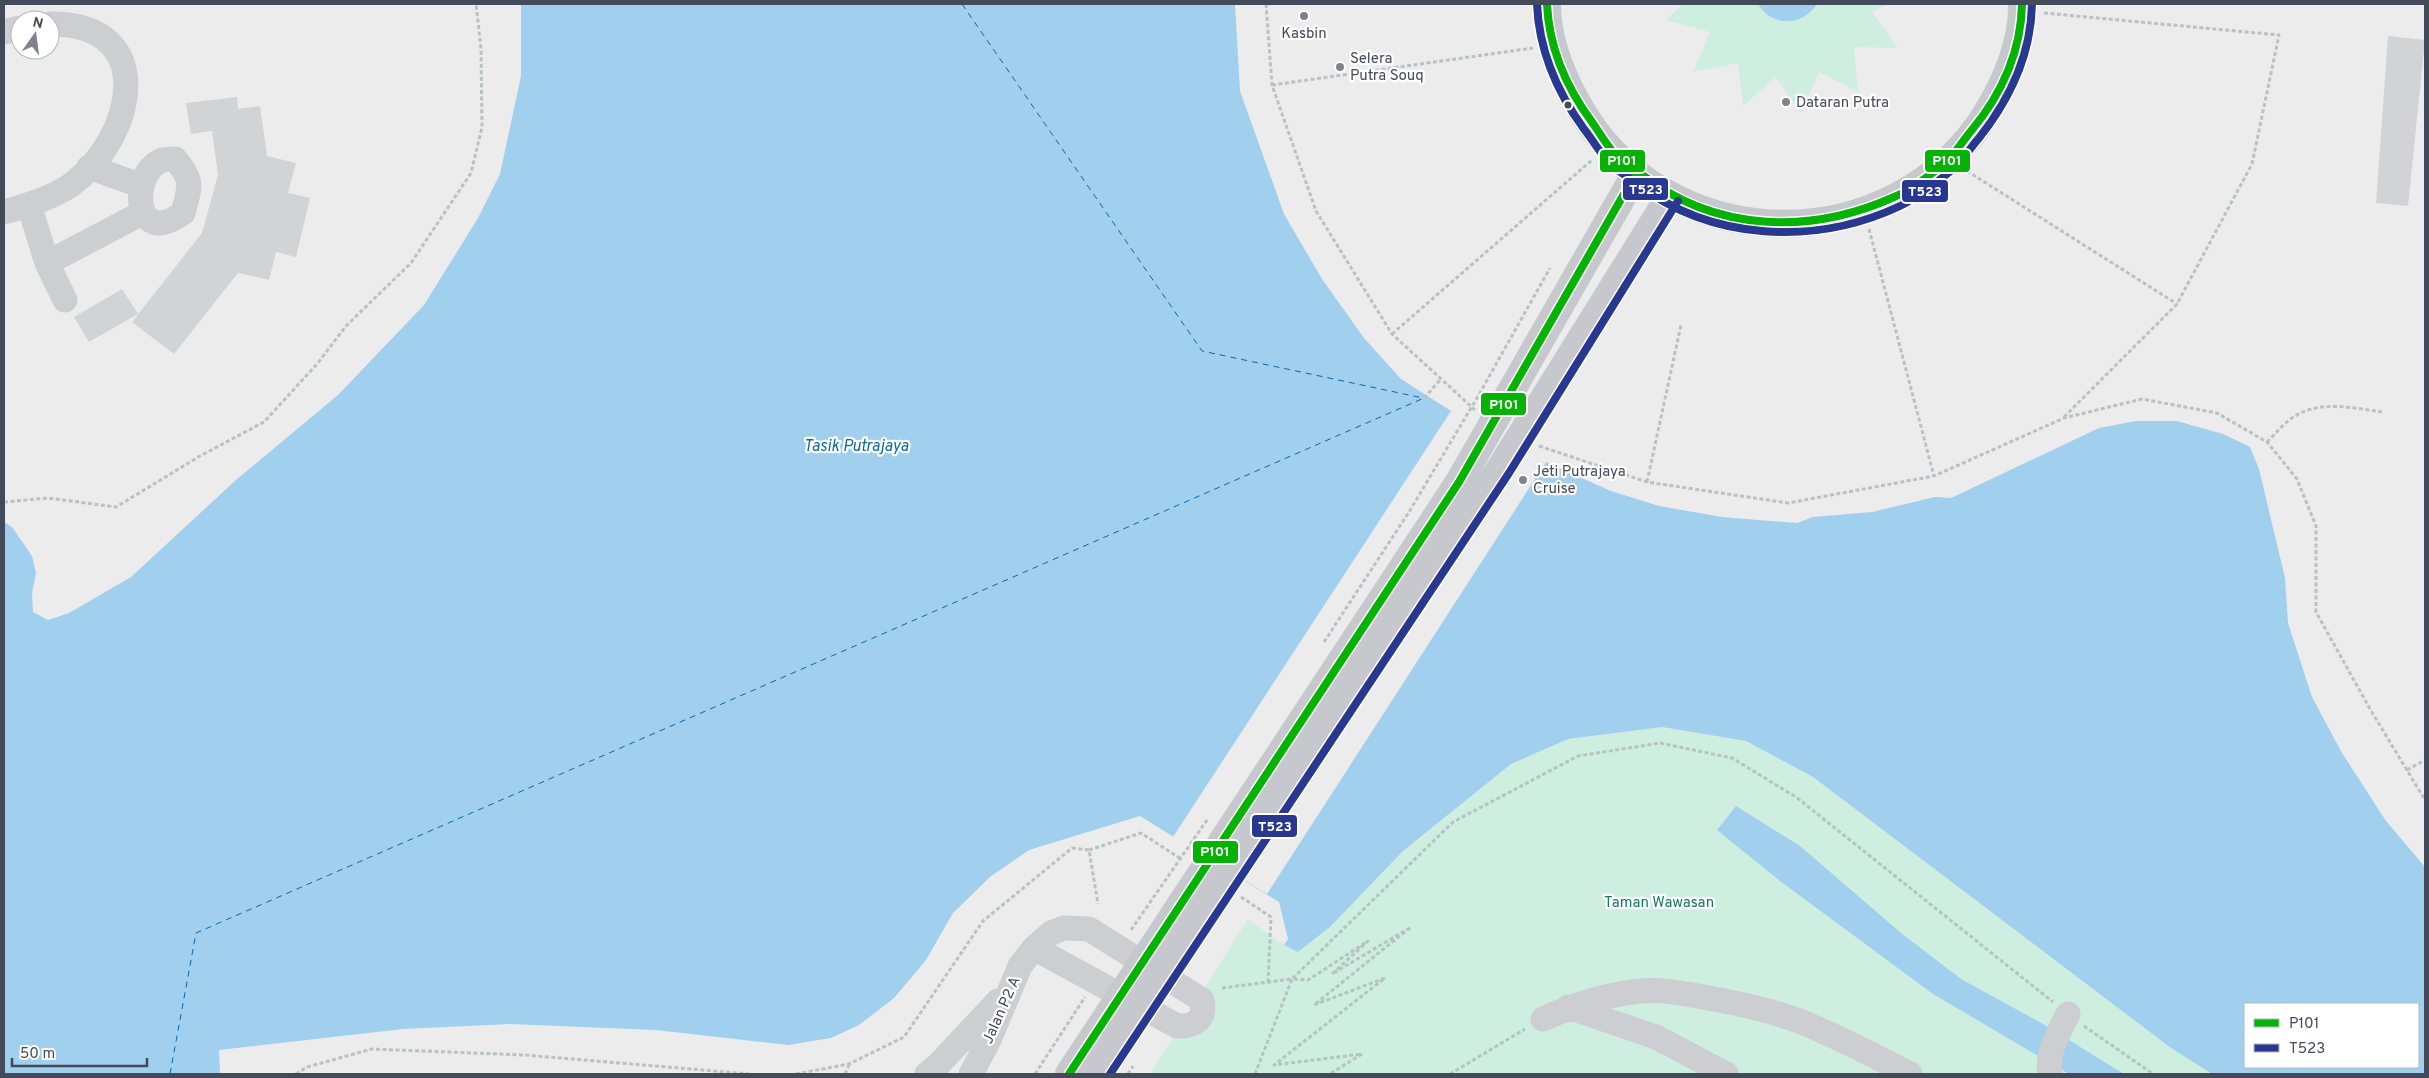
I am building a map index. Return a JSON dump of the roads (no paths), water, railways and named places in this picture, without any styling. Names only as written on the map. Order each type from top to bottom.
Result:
[{"type":"main road","points":[[1547,4],[1553,46],[1566,82],[1580,107],[1608,146],[1636,173],[1670,196],[1719,216],[1780,225],[1823,222],[1865,212],[1895,198],[1924,181],[1949,160],[1977,129],[1999,92],[2014,53],[2022,7]]},
{"type":"main road","points":[[1069,1074],[1458,482],[1489,411],[1636,173]]},
{"type":"main road","points":[[1098,1074],[1501,467],[1532,435],[1670,196]]},
{"type":"street","points":[[4,212],[29,205],[70,185],[100,156],[122,113],[127,94],[126,79],[113,44],[92,32],[75,26],[60,25]]},
{"type":"street","points":[[175,159],[185,170],[190,184],[183,213],[172,220],[161,222],[147,219],[142,213],[142,186],[151,170],[160,161],[175,159]]},
{"type":"street","points":[[89,167],[142,186]]},
{"type":"street","points":[[29,205],[47,263],[65,300]]},
{"type":"street","points":[[47,263],[142,213]]},
{"type":"street","name":"Jalan P2 A","points":[[971,1074],[989,1040],[1020,966],[1034,948],[1051,933],[1064,928],[1089,929],[1202,1000],[1204,1010],[1201,1019],[1195,1024],[1177,1026],[1034,948]]},
{"type":"street","points":[[927,1074],[967,1035],[1010,988]]},
{"type":"street","points":[[1543,1019],[1568,1007],[1604,997],[1643,991],[1681,993],[1746,1005],[1818,1028],[1910,1074]]},
{"type":"street","points":[[1568,1007],[1656,1037],[1726,1074]]},
{"type":"street","points":[[2049,1069],[2064,1022]]},
{"type":"water","name":"Tasik Putrajaya","points":[[521,4],[1235,4],[1240,91],[1284,214],[1322,279],[1364,338],[1401,379],[1498,441],[1611,491],[1659,506],[1722,517],[1797,523],[1813,517],[1872,512],[1935,497],[1951,498],[2099,428],[2136,421],[2177,421],[2223,434],[2250,447],[2259,469],[2285,578],[2288,623],[2312,697],[2342,753],[2386,821],[2425,867],[2425,1074],[2212,1074],[2171,1048],[1813,777],[1746,741],[1662,727],[1568,739],[1511,764],[1403,851],[1330,927],[1298,952],[1284,945],[1288,939],[1279,902],[1140,816],[1029,850],[990,877],[953,913],[926,960],[894,998],[859,1025],[831,1038],[788,1045],[656,1030],[510,1024],[403,1029],[219,1050],[220,1074],[4,1074],[4,522],[12,527],[32,556],[36,573],[32,593],[33,612],[48,620],[69,613],[131,577],[236,480],[338,395],[424,305],[478,218],[500,174],[521,76]]},
{"type":"water","points":[[1758,4],[1817,4],[1811,12],[1803,17],[1787,21],[1771,17]]},
{"type":"water","points":[[1736,806],[1800,846],[1901,933],[1961,979],[2043,1024],[2124,1074],[2069,1074],[1933,994],[1780,881],[1717,830]]},
{"type":"place","name":"Kasbin","points":[[1304,16]]},
{"type":"place","name":"Selera Putra Souq","points":[[1340,67]]},
{"type":"place","name":"Dataran Putra","points":[[1786,102]]},
{"type":"place","name":"Jeti Putrajaya Cruise","points":[[1523,480]]},
{"type":"park label","name":"Taman Wawasan","points":[[1659,902]]}]
